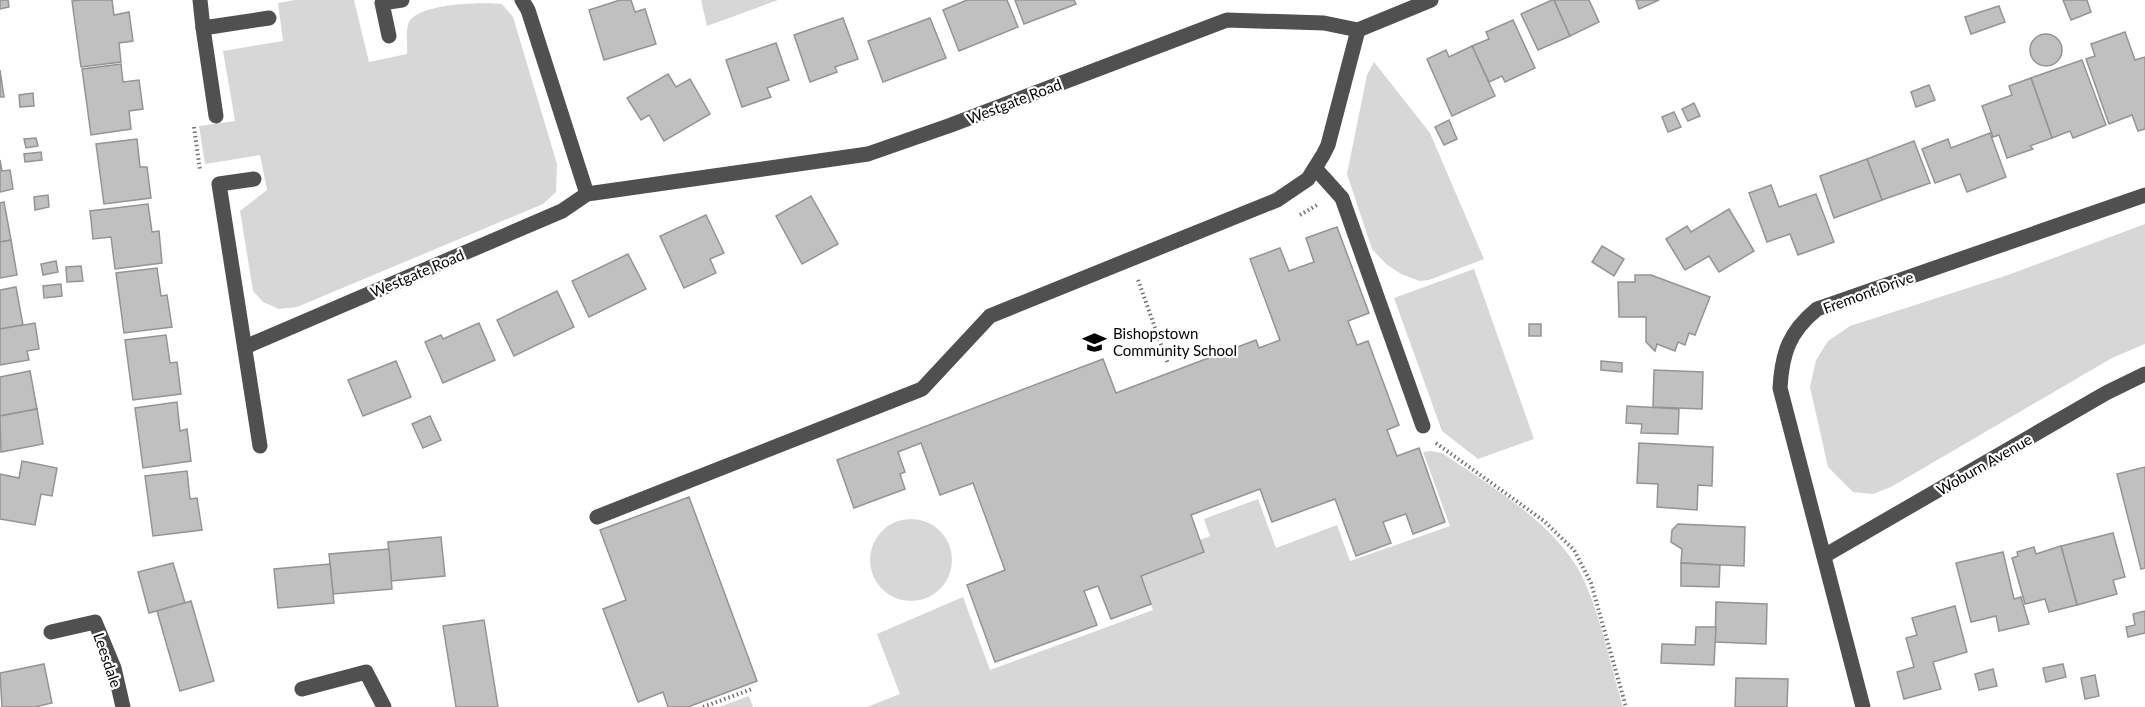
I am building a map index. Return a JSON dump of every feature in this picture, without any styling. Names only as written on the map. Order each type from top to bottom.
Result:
[{"type":"street","points":[[200,0],[216,116]]},
{"type":"street","points":[[389,36],[382,3],[402,0]]},
{"type":"street","points":[[522,0],[528,10],[587,195]]},
{"type":"street","points":[[597,517],[922,389],[990,316],[1277,200],[1299,187],[1315,168],[1328,145],[1358,30],[1431,0]]},
{"type":"street","points":[[203,28],[269,18]]},
{"type":"street","name":"Westgate Road","points":[[245,347],[562,211],[587,195],[868,154],[1227,20],[1324,23],[1358,30]]},
{"type":"street","points":[[1315,168],[1342,198],[1423,426]]},
{"type":"street","points":[[254,179],[219,184],[260,446]]},
{"type":"street","name":"Fremont Drive","points":[[1863,707],[1780,388],[1781,367],[1787,345],[1798,327],[1817,309],[2145,195]]},
{"type":"street","name":"Woburn Avenue","points":[[1824,556],[2106,393],[2145,374]]},
{"type":"street","name":"Leesdale","points":[[51,632],[95,622],[114,668],[123,707]]},
{"type":"street","points":[[302,689],[366,672],[384,707]]},
{"type":"path","points":[[216,116],[193,120],[201,177],[219,184]]},
{"type":"path","points":[[1131,260],[1168,364]]},
{"type":"path","points":[[1423,426],[1437,444],[1545,521],[1574,550],[1591,583],[1626,707]]},
{"type":"path","points":[[703,707],[753,689]]},
{"type":"shaded area","points":[[295,0],[354,0],[369,62],[407,54],[409,22],[425,11],[452,5],[502,4],[513,17],[557,164],[556,192],[543,204],[297,307],[279,309],[263,302],[253,291],[240,211],[267,190],[260,155],[205,164],[199,126],[235,121],[223,51],[283,41],[278,3]]},
{"type":"shaded area","points":[[701,0],[778,0],[707,26]]},
{"type":"shaded area","points":[[1374,62],[1430,133],[1484,259],[1429,280],[1420,281],[1401,274],[1386,264],[1372,249],[1347,174],[1367,75]]},
{"type":"shaded area","points":[[2145,224],[2145,344],[2112,358],[1891,487],[1873,494],[1853,492],[1828,467],[1810,387],[1816,360],[1828,341],[1850,326],[2008,275]]},
{"type":"shaded area","points":[[1474,269],[1534,439],[1478,459],[1442,431],[1394,298]]},
{"type":"shaded area","points":[[1423,452],[1442,453],[1520,507],[1555,539],[1570,557],[1582,576],[1594,606],[1623,707],[867,707],[900,694],[877,634],[963,597],[990,670],[1153,610],[1139,575],[1204,553],[1200,540],[1210,536],[1204,519],[1258,499],[1276,548],[1337,525],[1350,561],[1450,526]]},
{"type":"shaded area","points":[[903,519],[919,519],[934,526],[945,537],[952,552],[949,576],[940,589],[919,601],[903,601],[888,594],[877,583],[870,568],[870,552],[877,537],[888,526]]},
{"type":"shaded area","points":[[749,696],[753,707],[719,707]]},
{"type":"building","points":[[0,0],[8,0],[9,7],[0,9]]},
{"type":"building","points":[[112,0],[114,15],[129,12],[133,41],[119,43],[121,62],[81,67],[72,1]]},
{"type":"building","points":[[620,0],[631,0],[635,12],[645,9],[656,44],[604,60],[589,10]]},
{"type":"building","points":[[967,0],[1007,0],[1018,27],[959,51],[943,10]]},
{"type":"building","points":[[1015,0],[1074,0],[1076,4],[1024,24]]},
{"type":"building","points":[[1552,0],[1570,36],[1538,50],[1521,14]]},
{"type":"building","points":[[1554,0],[1589,0],[1599,22],[1570,36]]},
{"type":"building","points":[[1636,0],[1659,0],[1639,9]]},
{"type":"building","points":[[2063,0],[2087,0],[2091,12],[2071,20]]},
{"type":"building","points":[[1999,6],[2005,22],[1971,34],[1965,17]]},
{"type":"building","points":[[843,18],[858,59],[835,67],[837,72],[810,82],[794,35]]},
{"type":"building","points":[[930,18],[946,58],[883,82],[868,41]]},
{"type":"building","points":[[1513,20],[1535,68],[1505,82],[1502,76],[1489,82],[1472,46],[1489,39],[1486,32]]},
{"type":"building","points":[[2125,32],[2135,60],[2145,57],[2145,129],[2138,131],[2132,115],[2109,124],[2086,59],[2095,56],[2091,44]]},
{"type":"building","points":[[2046,34],[2057,39],[2062,50],[2057,61],[2046,66],[2035,61],[2030,50],[2035,39]]},
{"type":"building","points":[[776,43],[789,80],[767,88],[771,97],[742,107],[726,60]]},
{"type":"building","points":[[1472,46],[1495,96],[1452,116],[1427,59],[1446,50],[1449,57]]},
{"type":"building","points":[[2082,60],[2106,125],[2073,138],[2070,131],[2052,138],[2031,78]]},
{"type":"building","points":[[121,64],[123,82],[139,80],[143,109],[129,111],[131,129],[91,135],[82,69]]},
{"type":"building","points":[[0,70],[4,97],[0,97]]},
{"type":"building","points":[[668,74],[676,87],[690,79],[710,114],[664,141],[649,115],[641,120],[627,98]]},
{"type":"building","points":[[2031,78],[2052,138],[2030,146],[2033,149],[2007,158],[1999,135],[1993,137],[1982,106],[2012,95],[2009,86]]},
{"type":"building","points":[[1929,85],[1935,100],[1916,107],[1911,92]]},
{"type":"building","points":[[33,93],[34,106],[20,107],[19,95]]},
{"type":"building","points":[[1694,103],[1700,116],[1688,121],[1682,109]]},
{"type":"building","points":[[1674,112],[1681,127],[1668,132],[1662,117]]},
{"type":"building","points":[[1449,120],[1457,139],[1444,145],[1435,127]]},
{"type":"building","points":[[1990,133],[2006,177],[1967,192],[1960,174],[1935,183],[1922,149],[1948,139],[1951,148]]},
{"type":"building","points":[[36,138],[38,146],[26,148],[24,139]]},
{"type":"building","points":[[137,139],[140,167],[147,167],[151,198],[104,204],[96,144]]},
{"type":"building","points":[[1914,141],[1930,183],[1882,200],[1867,159]]},
{"type":"building","points":[[41,152],[42,160],[25,162],[24,154]]},
{"type":"building","points":[[1867,159],[1882,200],[1834,218],[1820,176]]},
{"type":"building","points":[[0,160],[2,171],[10,170],[13,189],[0,192]]},
{"type":"building","points":[[1771,185],[1779,207],[1816,194],[1834,242],[1798,255],[1790,234],[1767,242],[1749,193]]},
{"type":"building","points":[[48,195],[49,207],[35,210],[34,197]]},
{"type":"building","points":[[811,196],[838,244],[802,264],[776,216]]},
{"type":"building","points":[[4,202],[11,240],[0,242],[0,203]]},
{"type":"building","points":[[148,204],[152,232],[159,231],[162,263],[115,269],[111,237],[93,239],[90,211]]},
{"type":"building","points":[[1729,209],[1754,251],[1719,272],[1709,256],[1685,270],[1666,239],[1687,226],[1691,232]]},
{"type":"building","points":[[706,215],[724,253],[710,259],[716,273],[684,288],[660,236]]},
{"type":"building","name":"Bishopstown Community School","points":[[1337,227],[1369,313],[1348,321],[1357,345],[1368,341],[1399,425],[1387,430],[1397,456],[1419,448],[1445,522],[1413,534],[1406,514],[1383,522],[1391,543],[1356,556],[1335,499],[1272,522],[1260,489],[1191,515],[1204,552],[1141,576],[1151,604],[1111,619],[1098,586],[1084,591],[1097,625],[995,662],[967,585],[1005,570],[973,483],[940,495],[921,443],[898,452],[905,472],[900,474],[905,489],[854,508],[837,460],[1103,359],[1116,393],[1256,340],[1259,348],[1280,340],[1250,259],[1280,248],[1289,271],[1314,262],[1306,238]]},
{"type":"building","points":[[11,240],[17,275],[0,278],[0,242]]},
{"type":"building","points":[[1602,246],[1624,259],[1614,276],[1592,262]]},
{"type":"building","points":[[628,254],[646,289],[589,317],[572,281]]},
{"type":"building","points":[[56,261],[58,272],[43,275],[41,264]]},
{"type":"building","points":[[81,266],[83,281],[67,282],[66,267]]},
{"type":"building","points":[[157,268],[161,296],[167,295],[172,327],[124,333],[116,273]]},
{"type":"building","points":[[1635,275],[1651,275],[1710,297],[1695,335],[1689,333],[1685,345],[1678,342],[1675,351],[1657,344],[1655,351],[1646,342],[1646,317],[1619,317],[1618,282],[1635,282]]},
{"type":"building","points":[[61,284],[62,296],[44,298],[43,286]]},
{"type":"building","points":[[16,287],[23,325],[0,329],[0,290]]},
{"type":"building","points":[[557,291],[574,327],[514,356],[497,320]]},
{"type":"building","points":[[35,323],[39,349],[27,351],[29,360],[0,365],[0,329]]},
{"type":"building","points":[[479,323],[495,360],[443,383],[425,342],[441,335],[443,339]]},
{"type":"building","points":[[1529,324],[1541,324],[1541,336],[1529,336]]},
{"type":"building","points":[[166,335],[170,363],[177,362],[181,394],[133,400],[125,340]]},
{"type":"building","points":[[396,361],[411,397],[363,416],[348,380]]},
{"type":"building","points":[[1601,361],[1622,363],[1622,372],[1601,370]]},
{"type":"building","points":[[1654,370],[1703,372],[1702,409],[1653,407]]},
{"type":"building","points":[[30,371],[37,409],[0,416],[0,377]]},
{"type":"building","points":[[177,402],[180,431],[187,429],[191,461],[143,468],[135,408]]},
{"type":"building","points":[[1627,406],[1679,409],[1678,434],[1641,433],[1642,424],[1626,423]]},
{"type":"building","points":[[37,409],[43,444],[1,452],[0,416]]},
{"type":"building","points":[[430,416],[441,440],[423,448],[412,424]]},
{"type":"building","points":[[1639,443],[1713,447],[1712,486],[1698,485],[1697,510],[1657,507],[1658,484],[1637,483]]},
{"type":"building","points":[[22,461],[57,468],[52,496],[41,494],[35,525],[0,519],[0,474],[19,478]]},
{"type":"building","points":[[2145,467],[2145,568],[2141,569],[2117,474]]},
{"type":"building","points":[[187,471],[190,499],[197,498],[202,530],[153,536],[145,476]]},
{"type":"building","points":[[689,497],[757,681],[688,707],[668,707],[663,692],[638,702],[603,609],[626,600],[600,530]]},
{"type":"building","points":[[1678,524],[1745,527],[1744,566],[1681,563],[1682,549],[1671,542],[1672,530]]},
{"type":"building","points":[[2113,533],[2125,577],[2113,580],[2117,594],[2077,605],[2061,546]]},
{"type":"building","points":[[441,537],[445,576],[391,581],[388,542]]},
{"type":"building","points":[[2061,546],[2077,605],[2049,612],[2045,599],[2025,604],[2012,558],[2018,556],[2017,552],[2034,547],[2036,554]]},
{"type":"building","points":[[389,549],[392,589],[333,594],[329,554]]},
{"type":"building","points":[[2003,552],[2014,599],[2021,597],[2029,624],[1999,631],[1996,616],[1971,622],[1956,563]]},
{"type":"building","points":[[173,563],[185,603],[149,613],[138,572]]},
{"type":"building","points":[[1681,563],[1720,565],[1719,587],[1681,586]]},
{"type":"building","points":[[330,564],[334,603],[278,608],[274,569]]},
{"type":"building","points":[[191,601],[214,681],[180,691],[157,611]]},
{"type":"building","points":[[1716,602],[1767,604],[1766,644],[1715,642]]},
{"type":"building","points":[[1955,606],[1967,652],[1933,662],[1941,689],[1904,699],[1897,672],[1914,667],[1906,638],[1917,635],[1912,618]]},
{"type":"building","points":[[2145,611],[2145,633],[2128,637],[2126,627],[2135,625],[2133,614]]},
{"type":"building","points":[[484,620],[498,707],[456,707],[443,626]]},
{"type":"building","points":[[1696,627],[1716,627],[1714,665],[1661,663],[1662,644],[1695,645]]},
{"type":"building","points":[[44,664],[52,703],[35,707],[2,707],[0,673]]},
{"type":"building","points":[[2063,664],[2066,677],[2046,682],[2043,668]]},
{"type":"building","points":[[1993,669],[1997,686],[1979,690],[1975,674]]},
{"type":"building","points":[[2095,675],[2099,696],[2085,699],[2081,678]]},
{"type":"building","points":[[1736,678],[1788,679],[1787,707],[1735,707]]},
{"type":"place","name":"Bishopstown Community School","points":[[1095,342]]}]
